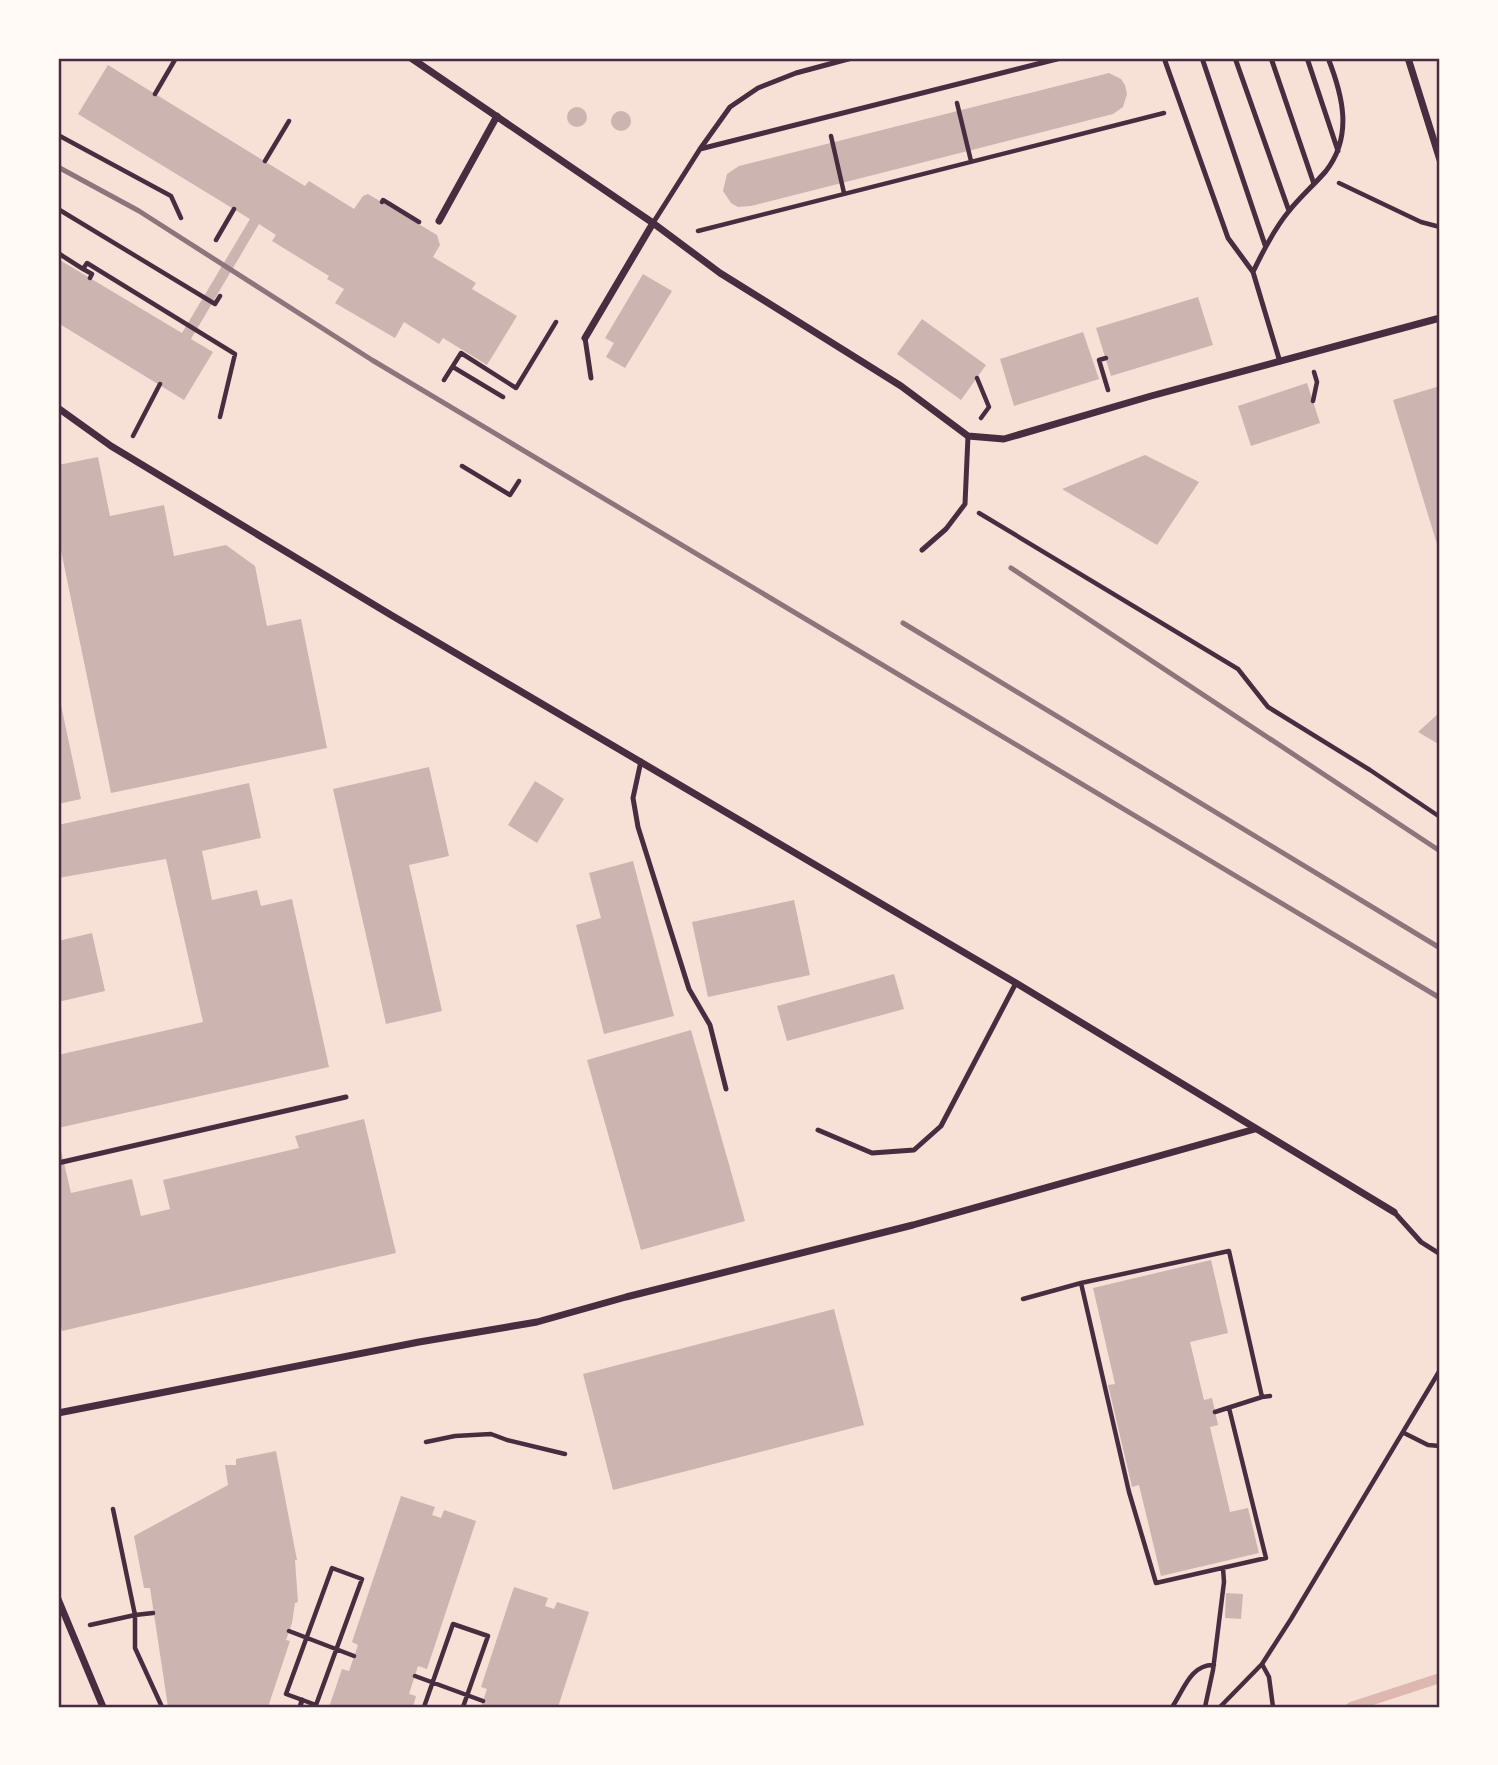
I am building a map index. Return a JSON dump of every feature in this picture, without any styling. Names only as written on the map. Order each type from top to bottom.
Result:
[{"type":"street","points":[[411,58],[653,223],[720,273],[901,386],[968,436],[1004,439],[1440,318]]},
{"type":"street","points":[[1408,58],[1440,160]]},
{"type":"street","points":[[439,221],[497,116]]},
{"type":"street","points":[[585,338],[653,223]]},
{"type":"street","points":[[58,408],[124,454],[391,615],[1016,983],[1394,1212]]},
{"type":"street","points":[[58,1413],[419,1342],[537,1322],[912,1225],[1255,1129]]},
{"type":"street","points":[[58,1598],[103,1707]]},
{"type":"lane","points":[[653,223],[730,107],[758,89],[796,73],[852,58]]},
{"type":"lane","points":[[700,149],[1061,58]]},
{"type":"lane","points":[[1164,58],[1228,238],[1253,272],[1279,362]]},
{"type":"lane","points":[[1202,58],[1265,245]]},
{"type":"lane","points":[[1235,58],[1289,211]]},
{"type":"lane","points":[[1271,58],[1314,184]]},
{"type":"lane","points":[[1307,58],[1338,151]]},
{"type":"lane","points":[[1253,272],[1265,245],[1289,211],[1328,169],[1344,134],[1339,91],[1328,58]]},
{"type":"lane","points":[[585,338],[591,378]]},
{"type":"lane","points":[[922,550],[946,529],[965,505],[968,436]]},
{"type":"lane","points":[[641,761],[633,798],[638,827],[690,989],[710,1025],[726,1089]]},
{"type":"lane","points":[[818,1130],[872,1153],[914,1150],[941,1126],[1016,983]]},
{"type":"lane","points":[[58,1163],[346,1097]]},
{"type":"lane","points":[[1394,1212],[1421,1242],[1440,1254]]},
{"type":"lane","points":[[300,1707],[302,1700]]},
{"type":"path","points":[[155,94],[176,58]]},
{"type":"path","points":[[673,238],[1182,108]]},
{"type":"path","points":[[959,109],[971,161]]},
{"type":"path","points":[[265,161],[289,121]]},
{"type":"path","points":[[58,135],[171,196],[181,218]]},
{"type":"path","points":[[1328,169],[1338,183],[1421,222],[1440,227]]},
{"type":"path","points":[[382,202],[383,200],[415,220]]},
{"type":"path","points":[[58,209],[215,304],[220,296]]},
{"type":"path","points":[[216,240],[234,209]]},
{"type":"path","points":[[58,253],[92,274],[90,278]]},
{"type":"path","points":[[83,269],[87,263],[235,354],[220,417]]},
{"type":"path","points":[[444,380],[461,353],[516,388],[556,323]]},
{"type":"path","points":[[1106,358],[1099,360],[1114,407]]},
{"type":"path","points":[[453,367],[503,397]]},
{"type":"path","points":[[968,436],[989,407],[977,378]]},
{"type":"path","points":[[1314,401],[1317,382]]},
{"type":"path","points":[[124,454],[160,384]]},
{"type":"path","points":[[462,466],[510,495],[519,481]]},
{"type":"path","points":[[992,522],[1238,669],[1268,707],[1440,817]]},
{"type":"path","points":[[1023,1299],[1081,1283],[1229,1251],[1262,1397]]},
{"type":"path","points":[[1081,1283],[1129,1492],[1156,1583],[1266,1558],[1229,1408]]},
{"type":"path","points":[[1220,1707],[1262,1664],[1440,1371]]},
{"type":"path","points":[[1215,1412],[1270,1395]]},
{"type":"path","points":[[1404,1433],[1428,1446],[1440,1446]]},
{"type":"path","points":[[426,1442],[455,1436],[491,1434],[565,1454]]},
{"type":"path","points":[[113,1509],[135,1615],[135,1648],[162,1707]]},
{"type":"path","points":[[332,1568],[362,1579],[336,1650],[316,1705],[286,1694],[332,1568]]},
{"type":"path","points":[[1205,1707],[1214,1665],[1224,1582],[1223,1568]]},
{"type":"path","points":[[72,1629],[153,1613]]},
{"type":"path","points":[[424,1707],[453,1624],[488,1636],[463,1707]]},
{"type":"path","points":[[289,1631],[354,1656]]},
{"type":"path","points":[[1172,1707],[1194,1673],[1208,1664],[1214,1665]]},
{"type":"path","points":[[1262,1664],[1269,1677],[1273,1707]]},
{"type":"path","points":[[415,1676],[483,1701]]},
{"type":"building","points":[[108,65],[305,186],[309,181],[354,209],[363,196],[368,194],[437,235],[440,245],[433,257],[476,283],[472,289],[517,316],[487,365],[443,338],[439,344],[404,322],[395,338],[335,303],[344,289],[327,279],[329,276],[272,241],[276,235],[259,224],[191,339],[213,352],[184,400],[58,323],[58,259],[182,333],[250,219],[78,114]]},
{"type":"building","points":[[1109,73],[1121,79],[1127,94],[1123,107],[1113,114],[751,206],[738,207],[731,203],[723,191],[727,174],[739,166]]},
{"type":"building","points":[[577,107],[584,110],[587,117],[584,124],[577,127],[570,124],[567,117],[570,110]]},
{"type":"building","points":[[621,111],[628,114],[631,121],[628,128],[621,131],[614,128],[611,121],[614,114]]},
{"type":"building","points":[[643,274],[672,291],[625,368],[606,357],[614,343],[605,338]]},
{"type":"building","points":[[1198,297],[1213,345],[1111,376],[1096,328]]},
{"type":"building","points":[[922,319],[986,365],[961,400],[897,354]]},
{"type":"building","points":[[1083,332],[1099,379],[1014,406],[1000,359]]},
{"type":"building","points":[[1307,383],[1320,423],[1251,446],[1238,406]]},
{"type":"building","points":[[1440,386],[1440,554],[1393,400]]},
{"type":"building","points":[[1145,455],[1199,482],[1157,545],[1062,489]]},
{"type":"building","points":[[98,457],[110,516],[164,505],[174,556],[226,545],[255,566],[267,626],[301,619],[327,748],[111,793],[58,536],[58,465]]},
{"type":"building","points":[[58,691],[81,799],[58,804]]},
{"type":"building","points":[[1440,712],[1440,745],[1418,732]]},
{"type":"building","points":[[429,767],[449,856],[409,865],[442,1011],[386,1024],[333,789]]},
{"type":"building","points":[[535,781],[564,799],[537,843],[508,825]]},
{"type":"building","points":[[249,783],[261,838],[202,851],[212,900],[257,890],[261,906],[292,899],[329,1067],[58,1128],[58,1055],[203,1022],[166,859],[58,878],[58,825]]},
{"type":"building","points":[[633,861],[674,1016],[604,1034],[576,925],[601,918],[589,873]]},
{"type":"building","points":[[794,900],[810,975],[708,997],[692,922]]},
{"type":"building","points":[[92,933],[105,991],[58,1002],[58,941]]},
{"type":"building","points":[[894,974],[904,1009],[787,1041],[777,1006]]},
{"type":"building","points":[[691,1030],[745,1221],[641,1250],[587,1060]]},
{"type":"building","points":[[364,1119],[396,1253],[62,1331],[58,1314],[58,1137],[71,1193],[132,1179],[141,1216],[170,1209],[163,1180],[299,1148],[295,1136]]},
{"type":"building","points":[[1211,1260],[1228,1333],[1190,1342],[1204,1400],[1212,1398],[1218,1425],[1210,1427],[1230,1512],[1248,1508],[1259,1553],[1161,1576],[1139,1485],[1132,1487],[1108,1385],[1115,1384],[1093,1288]]},
{"type":"building","points":[[834,1309],[864,1425],[613,1490],[583,1374]]},
{"type":"building","points":[[276,1451],[297,1560],[298,1602],[295,1603],[286,1640],[290,1641],[268,1707],[168,1707],[150,1588],[144,1588],[134,1536],[228,1485],[225,1465],[236,1465],[236,1459]]},
{"type":"building","points":[[401,1496],[435,1507],[432,1515],[441,1518],[444,1510],[476,1521],[427,1669],[418,1666],[409,1694],[416,1696],[413,1707],[329,1707],[342,1669],[349,1671],[358,1645],[352,1642]]},
{"type":"building","points":[[514,1587],[548,1598],[545,1606],[554,1609],[557,1602],[589,1612],[558,1707],[481,1707],[487,1689],[481,1687]]},
{"type":"building","points":[[1226,1593],[1243,1594],[1241,1619],[1225,1618]]},
{"type":"waterway","points":[[1351,1707],[1440,1678]]},
{"type":"railway","points":[[58,167],[139,211],[372,360],[1440,998]]},
{"type":"railway","points":[[1011,568],[1440,851]]},
{"type":"railway","points":[[903,623],[1440,948]]}]
